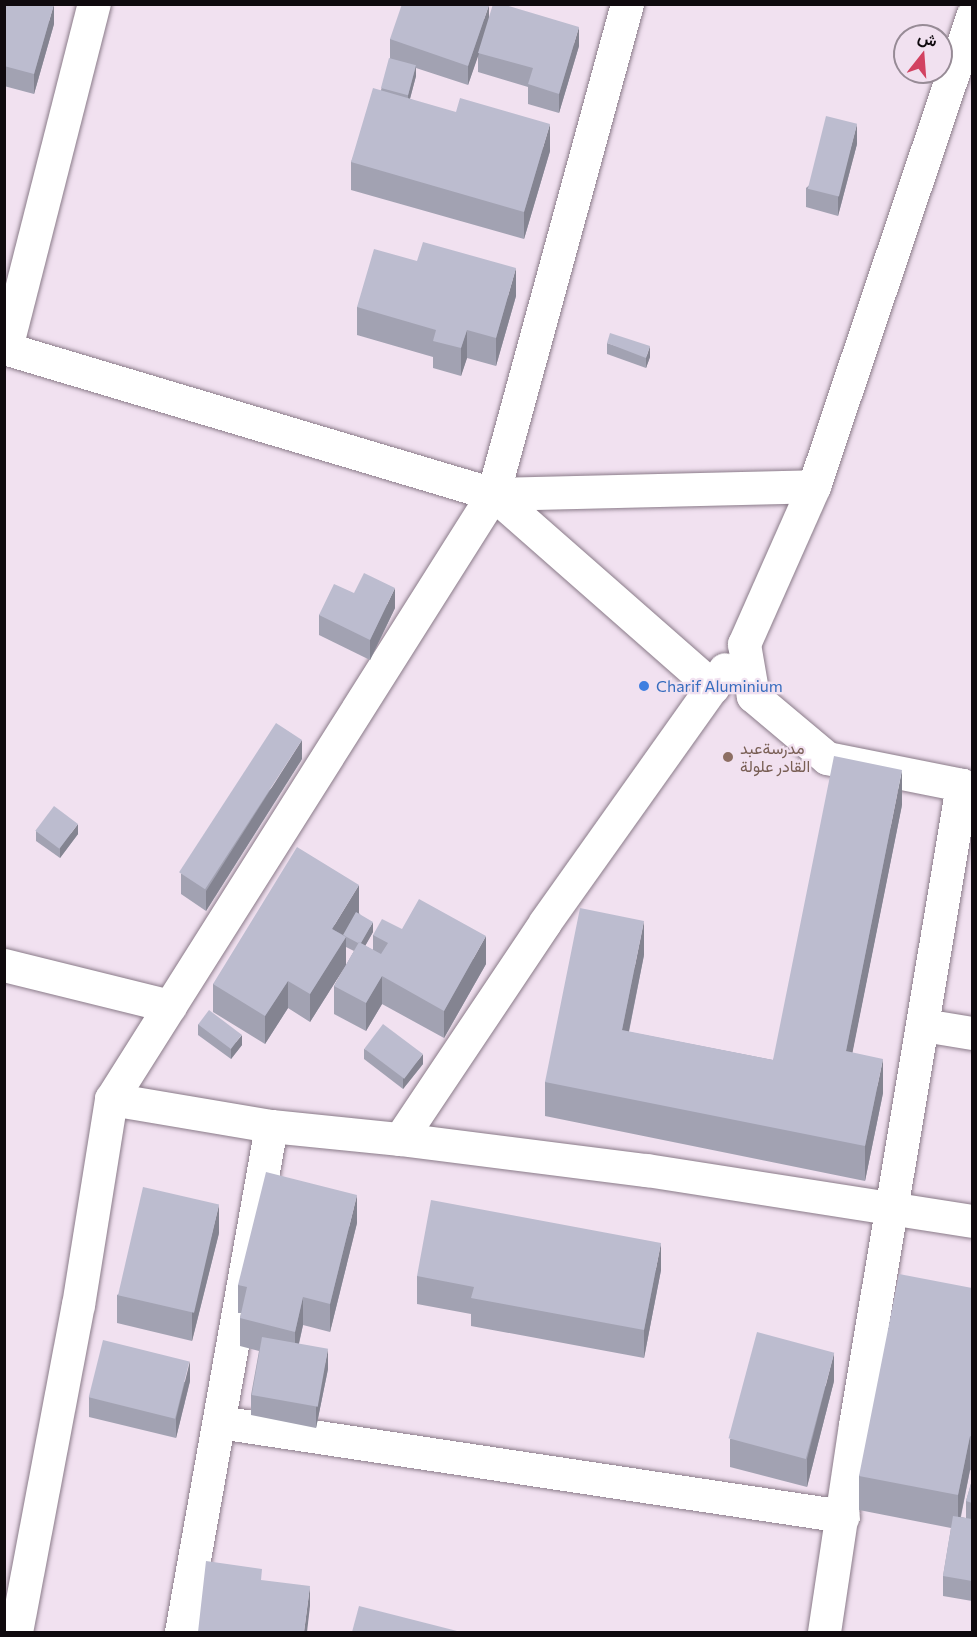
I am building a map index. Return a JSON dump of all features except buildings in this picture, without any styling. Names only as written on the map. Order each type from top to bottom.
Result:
[{"type":"street","points":[[94,4],[5,348],[493,494],[814,486]]},
{"type":"street","points":[[16,1632],[78,1305],[111,1099],[493,494],[627,4]]},
{"type":"street","points":[[400,1139],[545,922],[744,644],[814,486],[972,16]]},
{"type":"street","points":[[493,494],[713,687]]},
{"type":"street","points":[[744,644],[753,696],[827,758],[967,786],[891,1207],[855,1425],[825,1632]]},
{"type":"street","points":[[4,965],[170,1006]]},
{"type":"street","points":[[923,1025],[972,1033]]},
{"type":"street","points":[[111,1099],[271,1126],[400,1139],[647,1170],[972,1221]]},
{"type":"street","points":[[181,1632],[271,1126]]},
{"type":"street","points":[[219,1422],[843,1516]]},
{"type":"place","name":"Charif Aluminium","points":[[644,686]]},
{"type":"place","name":"مدرسةعبد القادر علولة","points":[[728,757]]}]
